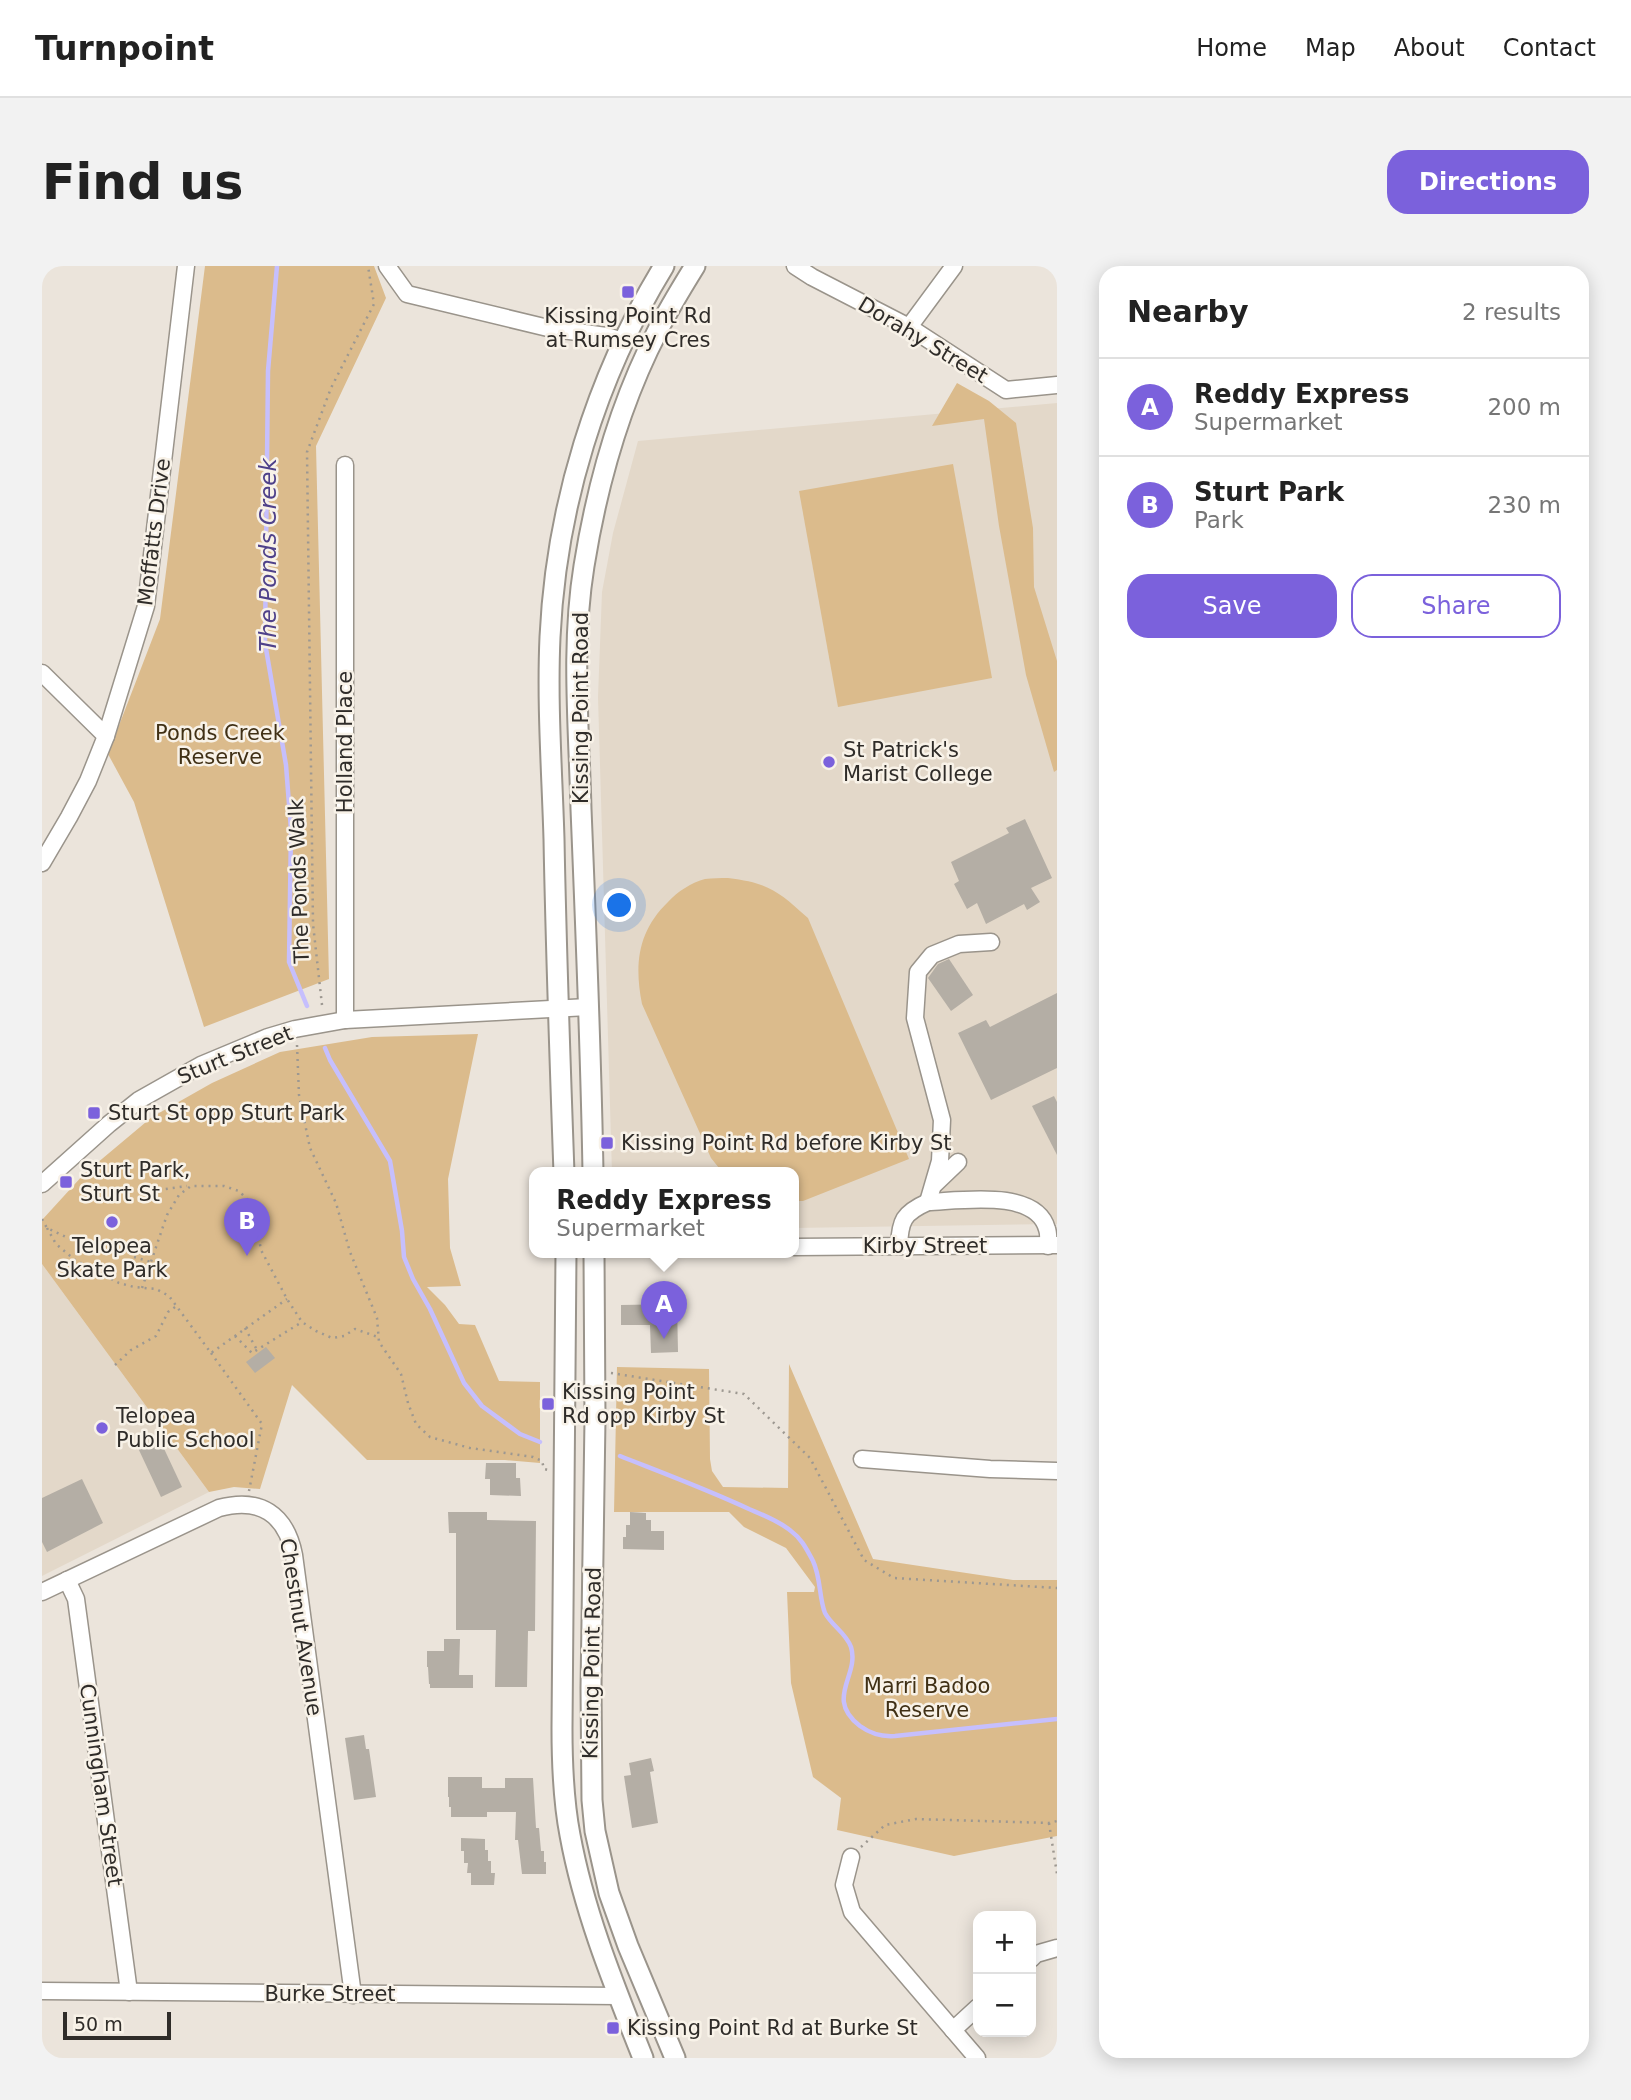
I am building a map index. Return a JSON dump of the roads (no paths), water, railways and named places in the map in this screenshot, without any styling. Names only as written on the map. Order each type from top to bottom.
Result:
[{"type":"main road","name":"Kissing Point Road","points":[[564,1167],[549,685],[553,600],[564,528],[582,451],[594,414],[623,341],[664,266]]},
{"type":"main road","name":"Kissing Point Road","points":[[593,1167],[577,696],[577,640],[584,566],[605,471],[630,393],[657,331],[695,266]]},
{"type":"main road","name":"Kissing Point Road","points":[[566,1258],[563,1776],[576,1866],[618,1996],[643,2058]]},
{"type":"main road","name":"Kissing Point Road","points":[[594,1258],[592,1800],[609,1893],[675,2058]]},
{"type":"street","name":"Moffatts Drive","points":[[42,863],[82,793],[106,736],[146,606],[186,266]]},
{"type":"street","points":[[387,266],[407,294],[548,328],[623,341]]},
{"type":"street","name":"Dorahy Street","points":[[794,266],[909,327],[1006,390],[1057,385]]},
{"type":"street","points":[[909,327],[954,266]]},
{"type":"street","name":"Holland Place","points":[[345,465],[345,1020]]},
{"type":"street","points":[[42,673],[106,736]]},
{"type":"street","points":[[928,1202],[940,1161],[942,1120],[915,1018],[918,972],[932,955],[959,944],[991,942]]},
{"type":"street","name":"Sturt Street","points":[[42,1184],[139,1100],[172,1080],[268,1037],[345,1020],[588,1007]]},
{"type":"street","points":[[933,1185],[958,1162]]},
{"type":"street","points":[[899,1247],[902,1221],[910,1211],[928,1202],[988,1199],[1012,1201],[1029,1208],[1042,1218],[1052,1245]]},
{"type":"street","name":"Kirby Street","points":[[799,1247],[1052,1245]]},
{"type":"street","points":[[862,1459],[990,1469],[1057,1471]]},
{"type":"street","name":"Chestnut Avenue","points":[[68,1580],[210,1512],[228,1506],[246,1505],[264,1509],[282,1522],[292,1544],[353,1995]]},
{"type":"street","points":[[42,1592],[68,1580]]},
{"type":"street","name":"Cunningham Street","points":[[68,1580],[76,1599],[129,1992]]},
{"type":"street","points":[[851,1857],[844,1885],[852,1912],[977,2058]]},
{"type":"street","points":[[1036,1954],[1057,1948]]},
{"type":"street","name":"Burke Street","points":[[42,1991],[618,1996]]},
{"type":"street","points":[[953,2030],[973,2012]]},
{"type":"waterway","name":"The Ponds Creek","points":[[277,266],[268,371],[265,643],[286,765],[291,830],[289,962],[307,1006]]},
{"type":"waterway","name":"The Ponds Creek","points":[[325,1048],[390,1161],[404,1257],[464,1383],[482,1406],[520,1434],[540,1442]]},
{"type":"waterway","name":"The Ponds Creek","points":[[620,1456],[776,1521],[798,1538],[816,1568],[825,1613],[851,1647],[851,1668],[845,1687],[845,1706],[850,1716],[864,1729],[872,1733],[895,1736],[1057,1719]]},
{"type":"place","name":"Kissing Point Rd at Rumsey Cres","points":[[628,292]]},
{"type":"place","name":"St Patrick's Marist College","points":[[829,762]]},
{"type":"place","name":"Sturt St opp Sturt Park","points":[[94,1113]]},
{"type":"place","name":"Kissing Point Rd before Kirby St","points":[[607,1143]]},
{"type":"place","name":"Sturt Park, Sturt St","points":[[66,1182]]},
{"type":"place","name":"Telopea Skate Park","points":[[112,1222]]},
{"type":"place","name":"Sturt Park","points":[[247,1256]]},
{"type":"place","name":"Reddy Express","points":[[664,1339]]},
{"type":"place","name":"Kissing Point Rd opp Kirby St","points":[[548,1404]]},
{"type":"place","name":"Telopea Public School","points":[[102,1428]]},
{"type":"place","name":"Kissing Point Rd at Burke St","points":[[613,2028]]},
{"type":"park label","name":"Ponds Creek Reserve","points":[[220,745]]},
{"type":"park label","name":"Marri Badoo Reserve","points":[[927,1698]]}]
